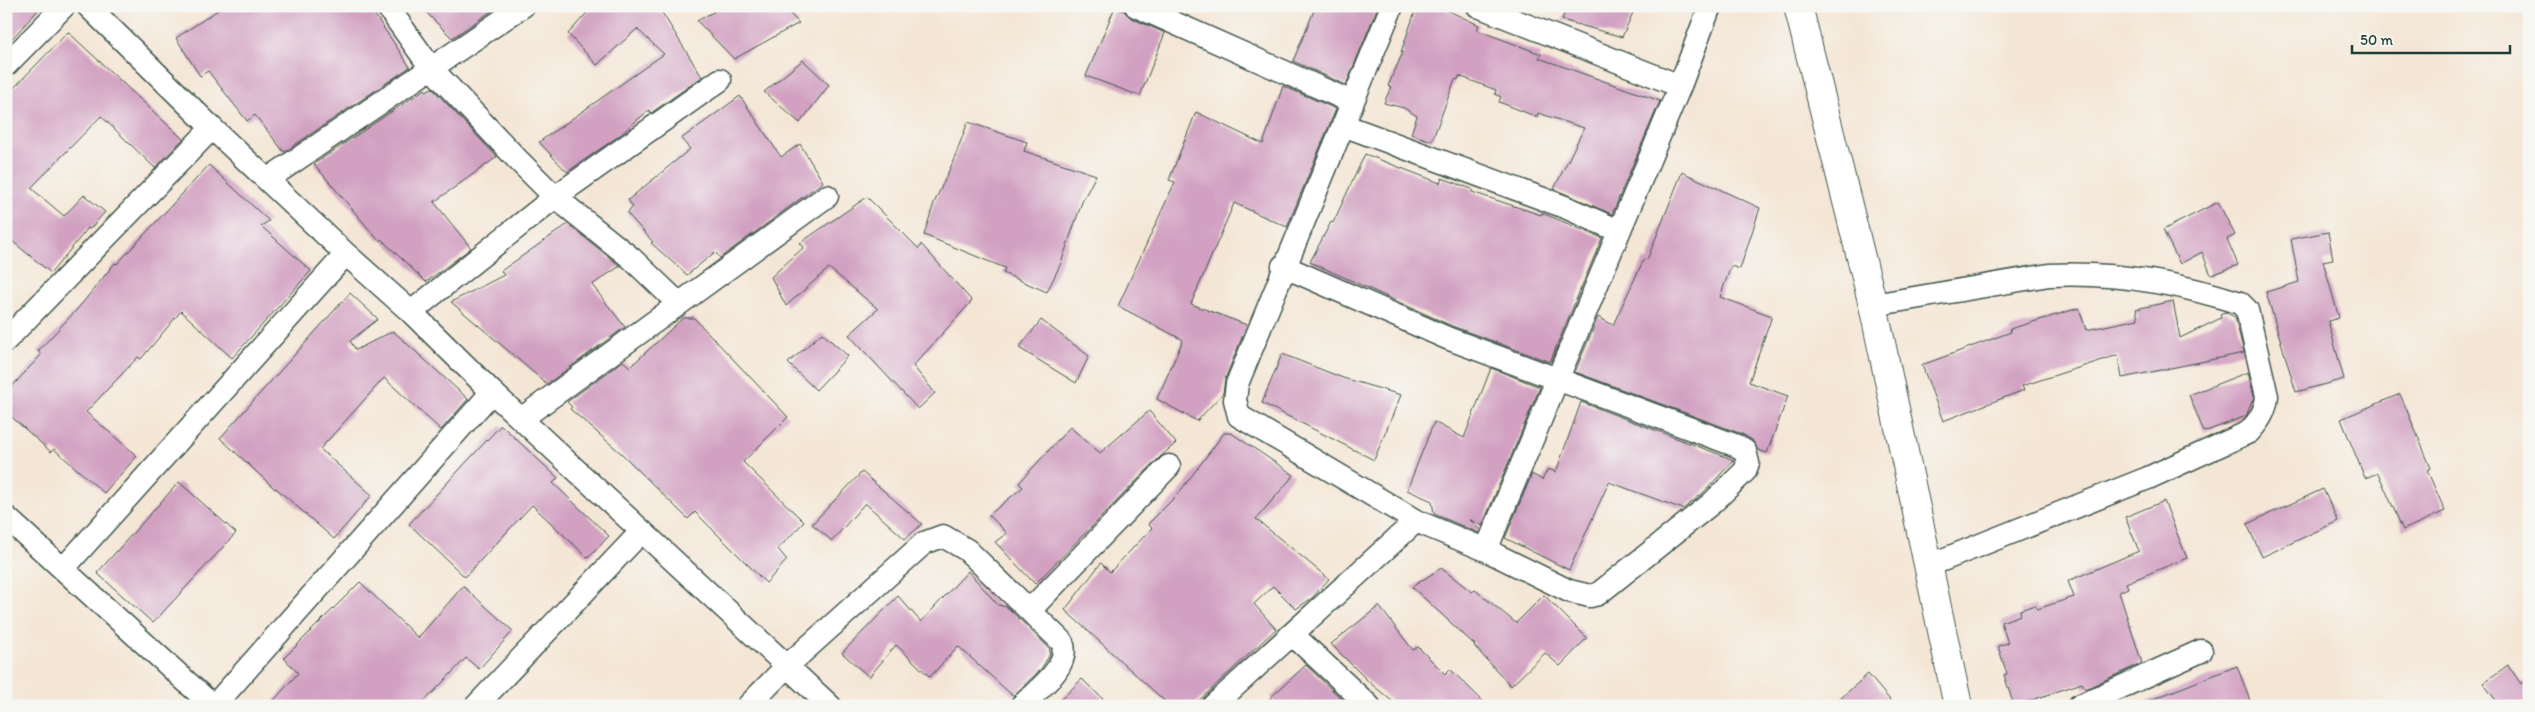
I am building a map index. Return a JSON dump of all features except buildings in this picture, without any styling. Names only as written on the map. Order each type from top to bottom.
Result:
[{"type":"street","points":[[6,65],[64,6]]},
{"type":"street","points":[[88,6],[212,128],[268,178],[346,254],[411,312],[492,392],[830,706]]},
{"type":"street","points":[[387,6],[431,68],[555,198],[632,258],[678,303]]},
{"type":"street","points":[[268,178],[523,6]]},
{"type":"street","points":[[1136,6],[1352,102]]},
{"type":"street","points":[[1284,266],[1447,338],[1738,446],[1745,451],[1748,464],[1744,471],[1712,503],[1598,594],[1590,596],[1569,590],[1486,550],[1416,521],[1239,416],[1235,400],[1237,384],[1284,266],[1342,124],[1392,6]]},
{"type":"street","points":[[1478,6],[1680,86]]},
{"type":"street","points":[[1486,550],[1680,86],[1710,6]]},
{"type":"street","points":[[1798,6],[1873,305],[1930,565],[1958,706]]},
{"type":"street","points":[[411,312],[555,198],[720,80]]},
{"type":"street","points":[[1342,124],[1565,207],[1619,231]]},
{"type":"street","points":[[6,340],[212,128]]},
{"type":"street","points":[[521,419],[827,196]]},
{"type":"street","points":[[63,569],[346,254]]},
{"type":"street","points":[[1873,305],[2049,275],[2077,274],[2182,286],[2240,303],[2247,310],[2267,396],[2267,407],[2260,420],[2249,432],[2148,478],[1930,565]]},
{"type":"street","points":[[6,518],[214,706],[492,392]]},
{"type":"street","points":[[1030,610],[1169,466]]},
{"type":"street","points":[[1213,706],[1416,521]]},
{"type":"street","points":[[476,706],[642,531]]},
{"type":"street","points":[[748,706],[787,666],[924,543],[935,538],[949,538],[968,550],[1062,642],[1065,648],[1057,669],[1022,706]]},
{"type":"street","points":[[1292,634],[1369,706]]},
{"type":"street","points":[[2079,706],[2201,651]]}]
